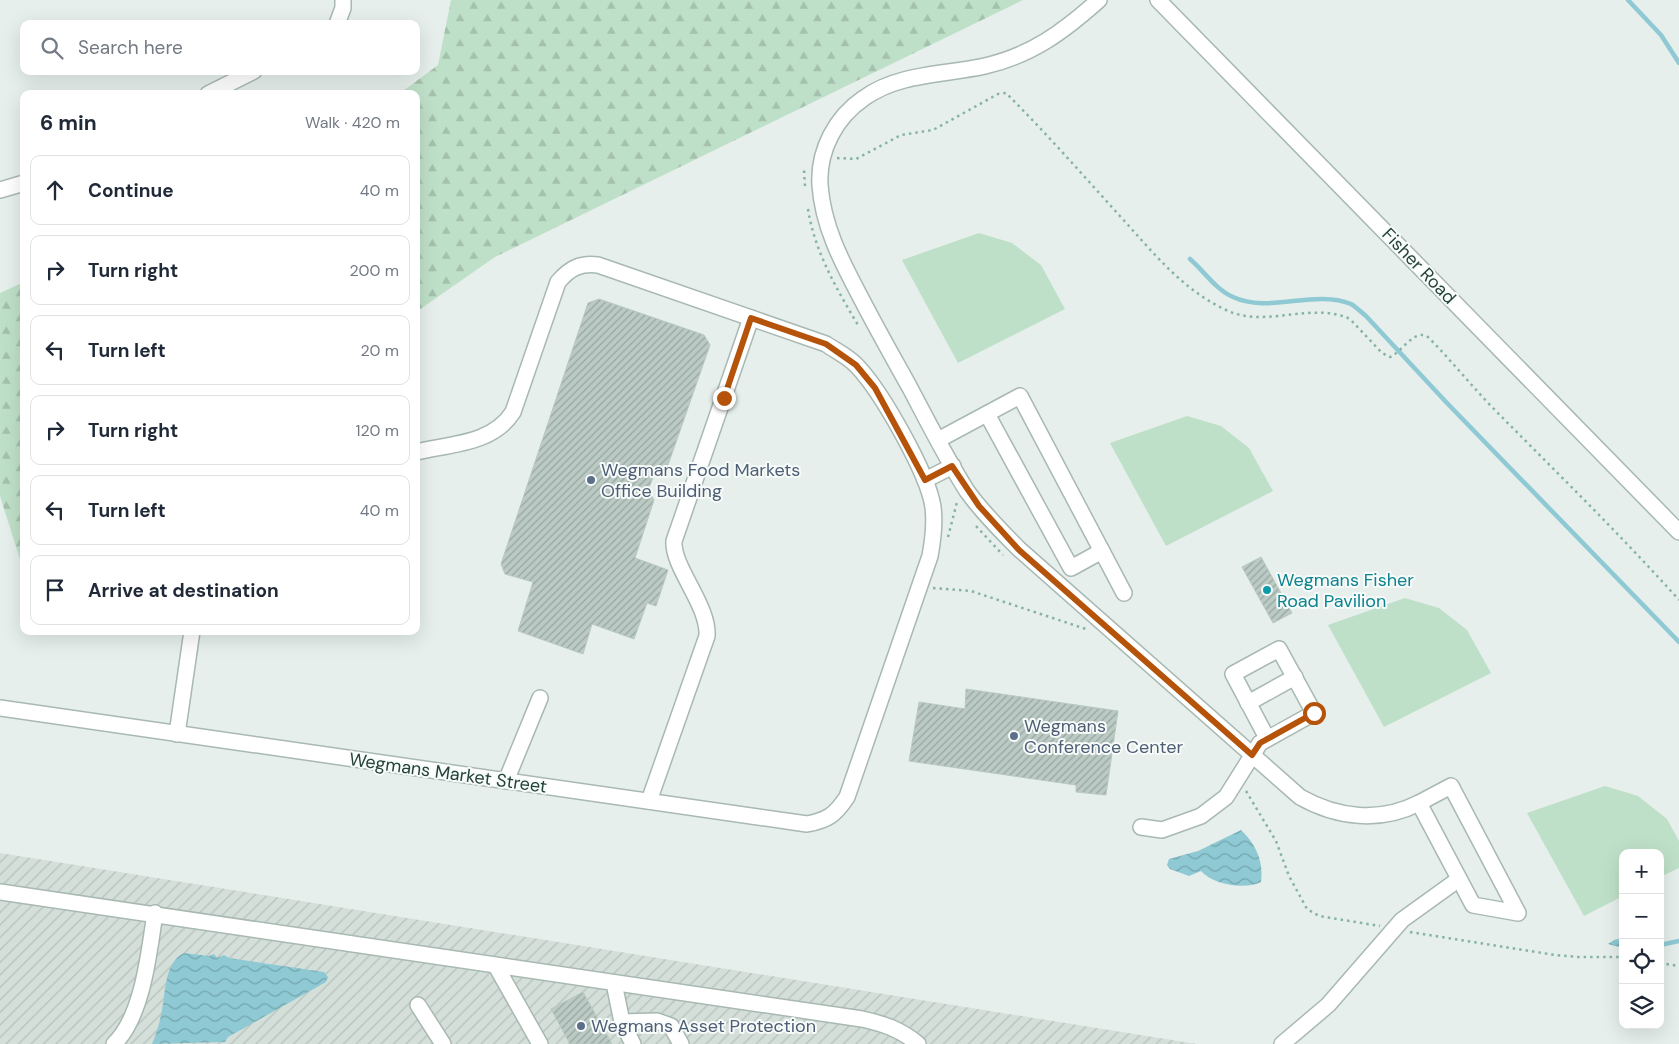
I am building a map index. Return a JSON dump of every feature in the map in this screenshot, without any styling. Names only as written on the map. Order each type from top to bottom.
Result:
[{"type":"street","points":[[338,20],[343,8],[343,0]]},
{"type":"street","points":[[1098,0],[1056,36],[1016,57],[984,66],[901,80],[874,91],[842,118],[826,144],[820,184],[826,222],[832,240],[884,343],[952,466],[967,491],[997,528],[1058,585],[1300,797],[1328,811],[1356,816],[1374,816],[1402,812],[1418,803],[1451,786],[1518,913],[1473,905],[1418,803]]},
{"type":"street","name":"Fisher Road","points":[[1164,2],[1679,532]]},
{"type":"street","points":[[216,90],[246,75]]},
{"type":"street","points":[[0,190],[20,184]]},
{"type":"street","name":"Wegmans Market Street","points":[[0,708],[807,824],[823,821],[838,812],[847,797],[930,556],[933,507],[925,480],[875,388],[856,365],[826,344],[598,264],[585,264],[575,266],[558,282],[513,412],[505,424],[484,437],[420,451]]},
{"type":"street","points":[[650,802],[707,636],[705,619],[677,554],[674,541],[751,318]]},
{"type":"street","points":[[938,440],[1020,396],[1124,592]]},
{"type":"street","points":[[987,414],[1071,568]]},
{"type":"street","points":[[925,480],[952,466]]},
{"type":"street","points":[[1058,585],[1071,568],[1102,551]]},
{"type":"street","points":[[177,734],[191,635]]},
{"type":"street","points":[[1141,827],[1162,830],[1201,816],[1226,797],[1236,784],[1260,743],[1314,713],[1279,649],[1232,674],[1267,738]]},
{"type":"street","points":[[1248,703],[1295,677]]},
{"type":"street","points":[[506,781],[540,698]]},
{"type":"street","points":[[1282,1044],[1328,1005],[1402,920],[1459,879]]},
{"type":"street","points":[[0,892],[862,1018],[887,1024],[903,1032],[918,1044]]},
{"type":"street","points":[[114,1044],[128,1025],[135,1010],[155,914]]},
{"type":"street","points":[[496,966],[540,1044]]},
{"type":"street","points":[[614,983],[622,1022],[633,1044]]},
{"type":"street","points":[[418,1004],[443,1044]]},
{"type":"street","points":[[622,1022],[657,1021],[671,1026],[681,1044]]},
{"type":"path","points":[[805,193],[804,172],[806,168],[835,158],[856,158],[901,135],[933,130],[998,94],[1006,93],[1154,256],[1194,290],[1225,310],[1242,315],[1276,317],[1315,314],[1344,316],[1350,319],[1386,356],[1394,356],[1416,336],[1427,336],[1453,361],[1471,385],[1550,464],[1679,600]]},
{"type":"path","points":[[807,207],[819,248],[858,326]]},
{"type":"path","points":[[947,539],[958,504],[955,500]]},
{"type":"path","points":[[934,582],[933,588],[971,592],[1086,629]]},
{"type":"path","points":[[1664,964],[1679,966]]},
{"type":"shaded area","points":[[0,853],[1197,1044],[0,1044]]},
{"type":"green space","points":[[451,0],[1023,0],[495,257],[420,309],[420,90],[404,90],[438,65]]},
{"type":"green space","points":[[979,233],[1012,243],[1041,265],[1065,309],[958,363],[902,260]]},
{"type":"green space","points":[[20,284],[20,559],[0,496],[0,293]]},
{"type":"green space","points":[[1187,416],[1221,426],[1249,448],[1273,491],[1166,546],[1110,443]]},
{"type":"green space","points":[[1405,598],[1439,608],[1467,630],[1491,673],[1384,727],[1328,625]]},
{"type":"green space","points":[[1605,786],[1638,796],[1667,819],[1679,841],[1679,868],[1664,875],[1664,849],[1619,849],[1619,898],[1584,916],[1527,813]]},
{"type":"water","points":[[1241,830],[1251,841],[1258,854],[1262,875],[1261,882],[1247,886],[1230,885],[1213,880],[1201,871],[1189,876],[1170,869],[1167,865],[1169,859],[1198,851]]},
{"type":"water","points":[[1619,939],[1619,947],[1608,944]]},
{"type":"water","points":[[184,953],[209,956],[214,954],[217,958],[224,955],[229,958],[324,972],[328,977],[326,982],[228,1037],[225,1042],[152,1044],[160,1018],[169,970],[177,958]]},
{"type":"building","name":"Wegmans Food Markets Office Building","points":[[599,299],[704,335],[710,345],[668,465],[656,470],[648,490],[654,500],[635,558],[668,570],[656,606],[647,603],[634,639],[592,624],[583,654],[518,631],[533,582],[505,574],[501,564],[588,303]]},
{"type":"building","name":"Wegmans Fisher Road Pavilion","points":[[1261,557],[1292,613],[1273,623],[1242,567]]},
{"type":"building","name":"Wegmans Conference Center","points":[[966,689],[1118,711],[1106,795],[1076,792],[1076,785],[909,761],[919,702],[965,709]]},
{"type":"building","name":"Wegmans Asset Protection","points":[[583,992],[612,1044],[570,1044],[551,1009]]},
{"type":"waterway","points":[[1628,0],[1661,35],[1679,63]]},
{"type":"waterway","points":[[1190,259],[1221,290],[1247,302],[1276,303],[1322,299],[1337,300],[1355,307],[1366,316],[1446,402],[1679,642]]},
{"type":"waterway","points":[[1664,944],[1679,941]]},
{"type":"place","name":"Wegmans Food Markets Office Building","points":[[591,480]]},
{"type":"place","name":"Wegmans Fisher Road Pavilion","points":[[1267,590]]},
{"type":"place","name":"Wegmans Conference Center","points":[[1014,736]]},
{"type":"place","name":"Wegmans Asset Protection","points":[[581,1026]]},
{"type":"route","points":[[724,398],[751,318],[826,344],[856,365],[875,388],[925,480],[952,466],[967,491],[997,528],[1019,550],[1252,755],[1260,743],[1267,738],[1314,713]]}]
